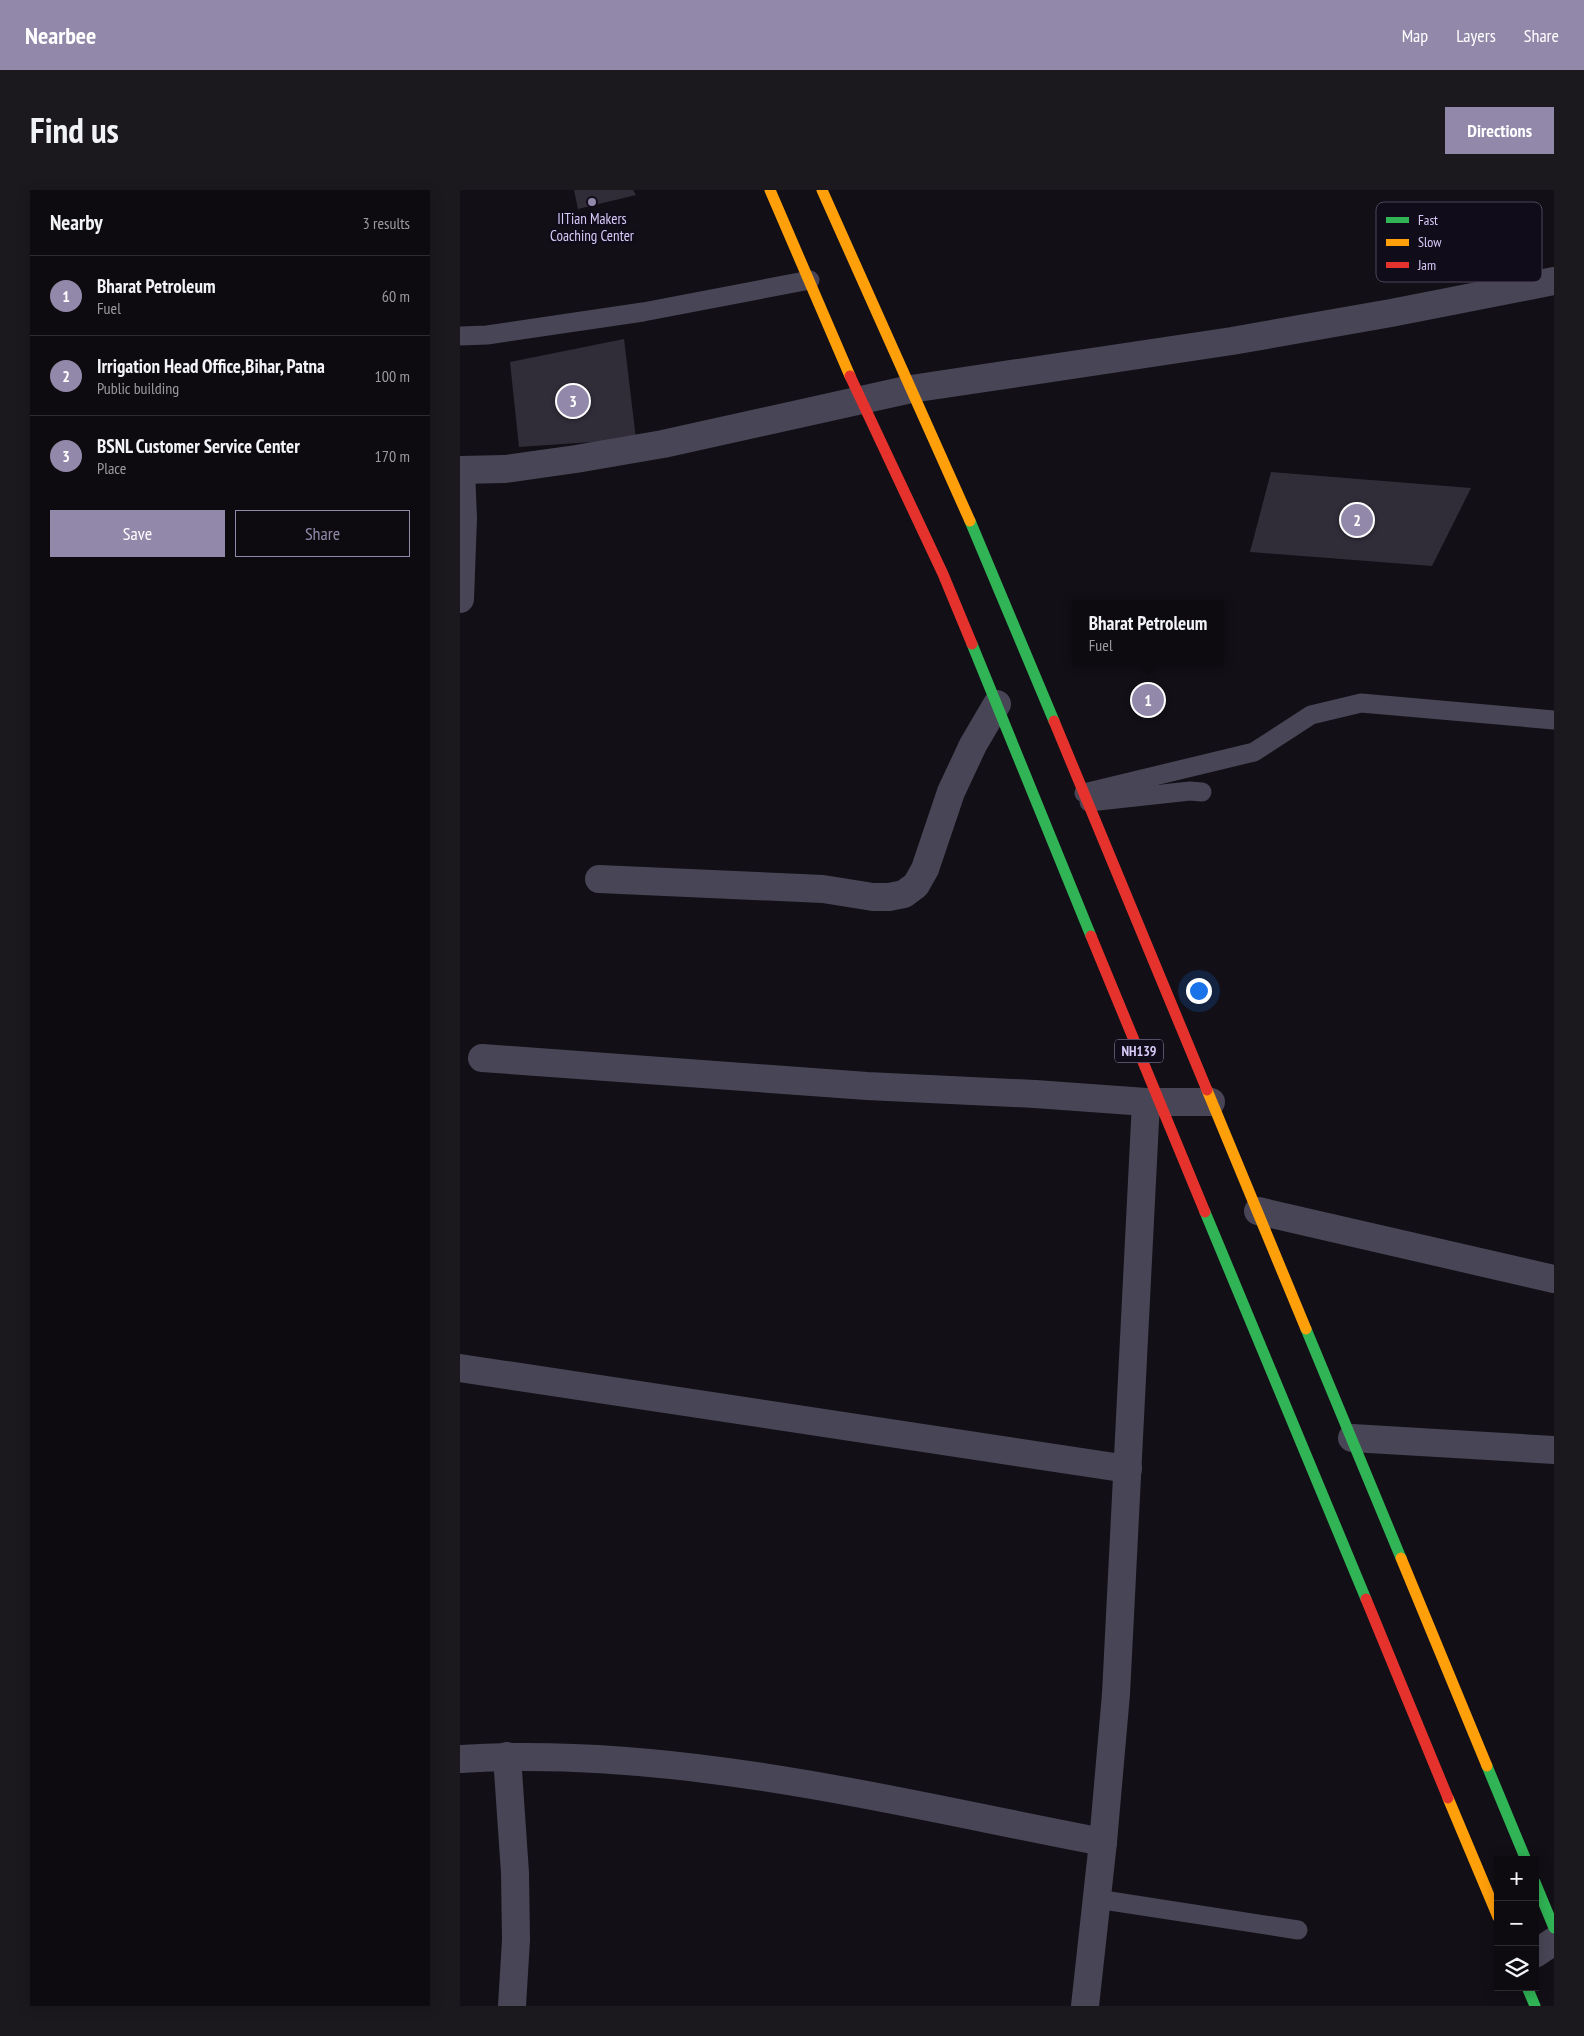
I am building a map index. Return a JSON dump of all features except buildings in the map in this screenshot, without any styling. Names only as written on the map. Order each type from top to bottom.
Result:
[{"type":"highway","name":"NH139","points":[[770,190],[861,400],[942,574],[996,704],[1152,1101],[1494,1908]]},
{"type":"highway","name":"NH139","points":[[822,190],[986,556],[1524,1856]]},
{"type":"highway","points":[[1539,1892],[1554,1928]]},
{"type":"highway","points":[[1529,1991],[1535,2006]]},
{"type":"street","points":[[460,599],[463,518],[461,470],[505,469],[663,444],[911,389],[1232,340],[1554,281]]},
{"type":"street","points":[[599,878],[823,888],[872,897],[889,897],[904,894],[916,885],[924,869],[951,792],[973,745],[996,704]]},
{"type":"street","points":[[482,1058],[857,1086],[1152,1101],[1211,1102]]},
{"type":"street","points":[[1085,2006],[1103,1842],[1116,1694],[1128,1469],[1152,1101]]},
{"type":"street","points":[[1258,1211],[1554,1279]]},
{"type":"street","points":[[460,1368],[1128,1469]]},
{"type":"street","points":[[1352,1438],[1554,1450]]},
{"type":"street","points":[[460,1759],[507,1756],[591,1759],[738,1774],[837,1789],[1103,1842]]},
{"type":"street","points":[[507,1756],[515,1873],[516,1940],[512,2006]]},
{"type":"street","points":[[1539,1951],[1554,1941]]},
{"type":"lane","points":[[460,336],[488,335],[643,312],[810,280]]},
{"type":"lane","points":[[1087,798],[1254,752],[1311,714],[1361,703],[1554,720]]},
{"type":"lane","points":[[1087,798],[1190,791],[1202,792]]},
{"type":"lane","points":[[1097,1899],[1298,1930]]},
{"type":"traffic: fast","points":[[970,521],[1054,721]]},
{"type":"traffic: fast","points":[[972,644],[1091,936]]},
{"type":"traffic: fast","points":[[1205,1212],[1366,1599]]},
{"type":"traffic: fast","points":[[1306,1329],[1401,1558]]},
{"type":"traffic: fast","points":[[1487,1766],[1524,1856]]},
{"type":"traffic: fast","points":[[1539,1892],[1554,1928]]},
{"type":"traffic: fast","points":[[1529,1991],[1535,2006]]},
{"type":"traffic: slow","points":[[770,190],[850,376]]},
{"type":"traffic: slow","points":[[822,190],[970,521]]},
{"type":"traffic: slow","points":[[1207,1090],[1306,1329]]},
{"type":"traffic: slow","points":[[1401,1558],[1487,1766]]},
{"type":"traffic: slow","points":[[1448,1798],[1494,1907]]},
{"type":"traffic: jam","points":[[850,376],[943,574],[972,644]]},
{"type":"traffic: jam","points":[[1054,721],[1207,1090]]},
{"type":"traffic: jam","points":[[1091,936],[1205,1212]]},
{"type":"traffic: jam","points":[[1366,1599],[1448,1798]]},
{"type":"place","name":"IITian Makers Coaching Center","points":[[592,202]]},
{"type":"place","name":"BSNL Customer Service Center","points":[[573,401]]},
{"type":"place","name":"Irrigation Head Office,Bihar, Patna","points":[[1357,520]]},
{"type":"place","name":"Bharat Petroleum","points":[[1148,700]]}]
